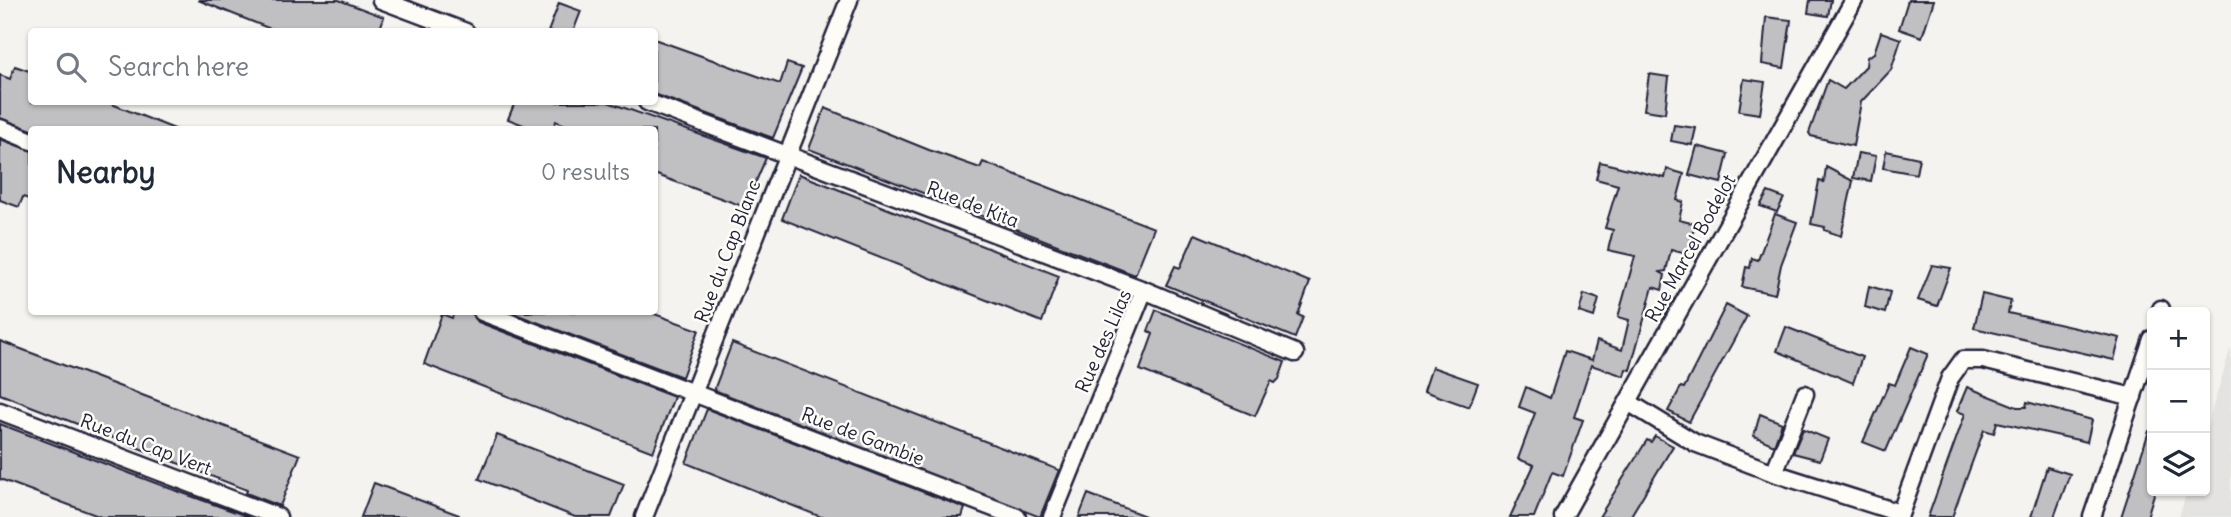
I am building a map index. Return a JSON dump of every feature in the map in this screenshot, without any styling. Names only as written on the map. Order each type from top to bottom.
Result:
[{"type":"street","points":[[381,0],[455,28]]},
{"type":"street","name":"Rue du Cap Blanc","points":[[644,517],[849,0]]},
{"type":"street","name":"Rue Marcel Bodelot","points":[[1563,517],[1854,0]]},
{"type":"street","name":"Rue de Kita","points":[[655,105],[1144,290]]},
{"type":"street","points":[[0,128],[28,139]]},
{"type":"street","name":"Rue des Lilas","points":[[1052,517],[1144,290],[1295,353]]},
{"type":"street","name":"Rue de Gambie","points":[[490,315],[1017,517]]},
{"type":"street","points":[[2092,517],[2147,354]]},
{"type":"street","points":[[1628,402],[1695,443],[1773,473],[1900,515],[1950,378],[1963,360],[1983,360],[2133,397]]},
{"type":"street","points":[[1773,473],[1805,394]]},
{"type":"street","name":"Rue du Cap Vert","points":[[0,411],[278,517]]},
{"type":"shaded area","points":[[2231,347],[2231,517],[2179,517],[2185,496],[2210,496],[2210,416]]},
{"type":"building","points":[[198,0],[339,0],[384,17],[380,28],[268,28]]},
{"type":"building","points":[[1810,0],[1831,0],[1828,16],[1808,13]]},
{"type":"building","points":[[1908,0],[1934,0],[1922,37],[1899,29]]},
{"type":"building","points":[[559,3],[581,11],[575,28],[550,28]]},
{"type":"building","points":[[1766,17],[1791,20],[1784,68],[1762,64]]},
{"type":"building","points":[[1881,32],[1901,39],[1891,70],[1861,102],[1853,146],[1811,136],[1809,133],[1828,80],[1844,89],[1866,66],[1867,57],[1874,53]]},
{"type":"building","points":[[658,40],[780,84],[787,63],[802,68],[773,138],[658,95]]},
{"type":"building","points":[[15,66],[28,71],[28,105],[114,105],[167,126],[28,126],[28,128],[0,118],[0,75],[10,79]]},
{"type":"building","points":[[1649,74],[1669,77],[1665,113],[1644,110]]},
{"type":"building","points":[[1744,79],[1765,82],[1760,114],[1739,111]]},
{"type":"building","points":[[514,105],[616,105],[766,158],[745,207],[658,175],[658,126],[568,126],[556,121],[554,126],[526,126],[508,119]]},
{"type":"building","points":[[825,108],[929,150],[980,168],[983,162],[1154,228],[1135,275],[809,149]]},
{"type":"building","points":[[1674,125],[1696,128],[1692,145],[1671,141]]},
{"type":"building","points":[[0,139],[28,150],[28,199],[23,197],[19,207],[0,200]]},
{"type":"building","points":[[1697,146],[1728,154],[1721,183],[1689,175]]},
{"type":"building","points":[[1886,151],[1919,158],[1916,174],[1883,168]]},
{"type":"building","points":[[1858,153],[1876,156],[1871,181],[1853,178]]},
{"type":"building","points":[[1600,162],[1665,178],[1667,169],[1684,174],[1677,200],[1683,202],[1679,220],[1695,224],[1687,254],[1671,250],[1666,271],[1660,272],[1665,275],[1662,290],[1653,287],[1630,370],[1626,369],[1624,376],[1591,365],[1574,417],[1583,420],[1563,476],[1552,472],[1534,517],[1510,517],[1534,465],[1518,459],[1535,413],[1519,407],[1526,387],[1550,398],[1565,351],[1592,360],[1597,341],[1622,350],[1629,320],[1618,317],[1635,256],[1608,250],[1613,230],[1605,228],[1618,185],[1596,179]]},
{"type":"building","points":[[1826,167],[1853,181],[1841,236],[1824,230],[1825,227],[1811,224],[1819,181],[1824,182]]},
{"type":"building","points":[[799,174],[1059,276],[1042,322],[782,219]]},
{"type":"building","points":[[1768,192],[1784,198],[1777,212],[1760,206]]},
{"type":"building","points":[[1775,214],[1797,222],[1781,265],[1775,294],[1742,287],[1746,267],[1750,268],[1752,258],[1758,260]]},
{"type":"building","points":[[1195,234],[1310,282],[1298,315],[1303,317],[1295,338],[1166,285],[1175,266],[1180,268]]},
{"type":"building","points":[[1932,265],[1951,268],[1937,306],[1918,300]]},
{"type":"building","points":[[1869,286],[1890,292],[1885,313],[1865,307]]},
{"type":"building","points":[[1584,294],[1599,299],[1594,317],[1579,312]]},
{"type":"building","points":[[1982,294],[2011,301],[2008,313],[2120,338],[2114,360],[1974,328]]},
{"type":"building","points":[[1726,305],[1747,316],[1689,422],[1668,411],[1681,387],[1684,388]]},
{"type":"building","points":[[1156,310],[1285,362],[1279,379],[1275,383],[1271,381],[1255,416],[1140,370],[1153,334],[1148,331]]},
{"type":"building","points":[[442,315],[452,318],[453,315],[474,315],[478,322],[674,397],[653,452],[424,364]]},
{"type":"building","points":[[518,315],[657,315],[699,330],[682,377]]},
{"type":"building","points":[[1786,327],[1862,357],[1853,383],[1777,351]]},
{"type":"building","points":[[0,341],[300,455],[280,506],[246,493],[247,490],[0,394]]},
{"type":"building","points":[[732,343],[1059,470],[1040,517],[714,390]]},
{"type":"building","points":[[1911,347],[1928,354],[1886,451],[1863,442],[1889,383],[1895,385]]},
{"type":"building","points":[[1432,367],[1478,383],[1469,407],[1424,391]]},
{"type":"building","points":[[1967,387],[2017,407],[2026,407],[2027,402],[2092,420],[2087,442],[1997,422],[1994,433],[1984,430],[1952,517],[1928,517],[1965,414],[1957,411]]},
{"type":"building","points":[[707,409],[965,508],[962,517],[821,517],[686,463]]},
{"type":"building","points":[[1760,414],[1782,423],[1774,445],[1754,436]]},
{"type":"building","points":[[0,424],[249,517],[101,517],[0,479]]},
{"type":"building","points":[[1803,429],[1828,439],[1820,460],[1793,453]]},
{"type":"building","points":[[497,435],[624,484],[611,517],[575,517],[479,479]]},
{"type":"building","points":[[1655,436],[1673,446],[1630,517],[1599,517],[1647,440],[1651,442]]},
{"type":"building","points":[[2147,437],[2147,496],[2153,496],[2147,517],[2121,517]]},
{"type":"building","points":[[2047,467],[2070,474],[2054,517],[2031,517]]},
{"type":"building","points":[[374,483],[459,515],[459,517],[361,517]]},
{"type":"building","points":[[1088,494],[1145,516],[1145,517],[1079,517]]}]
